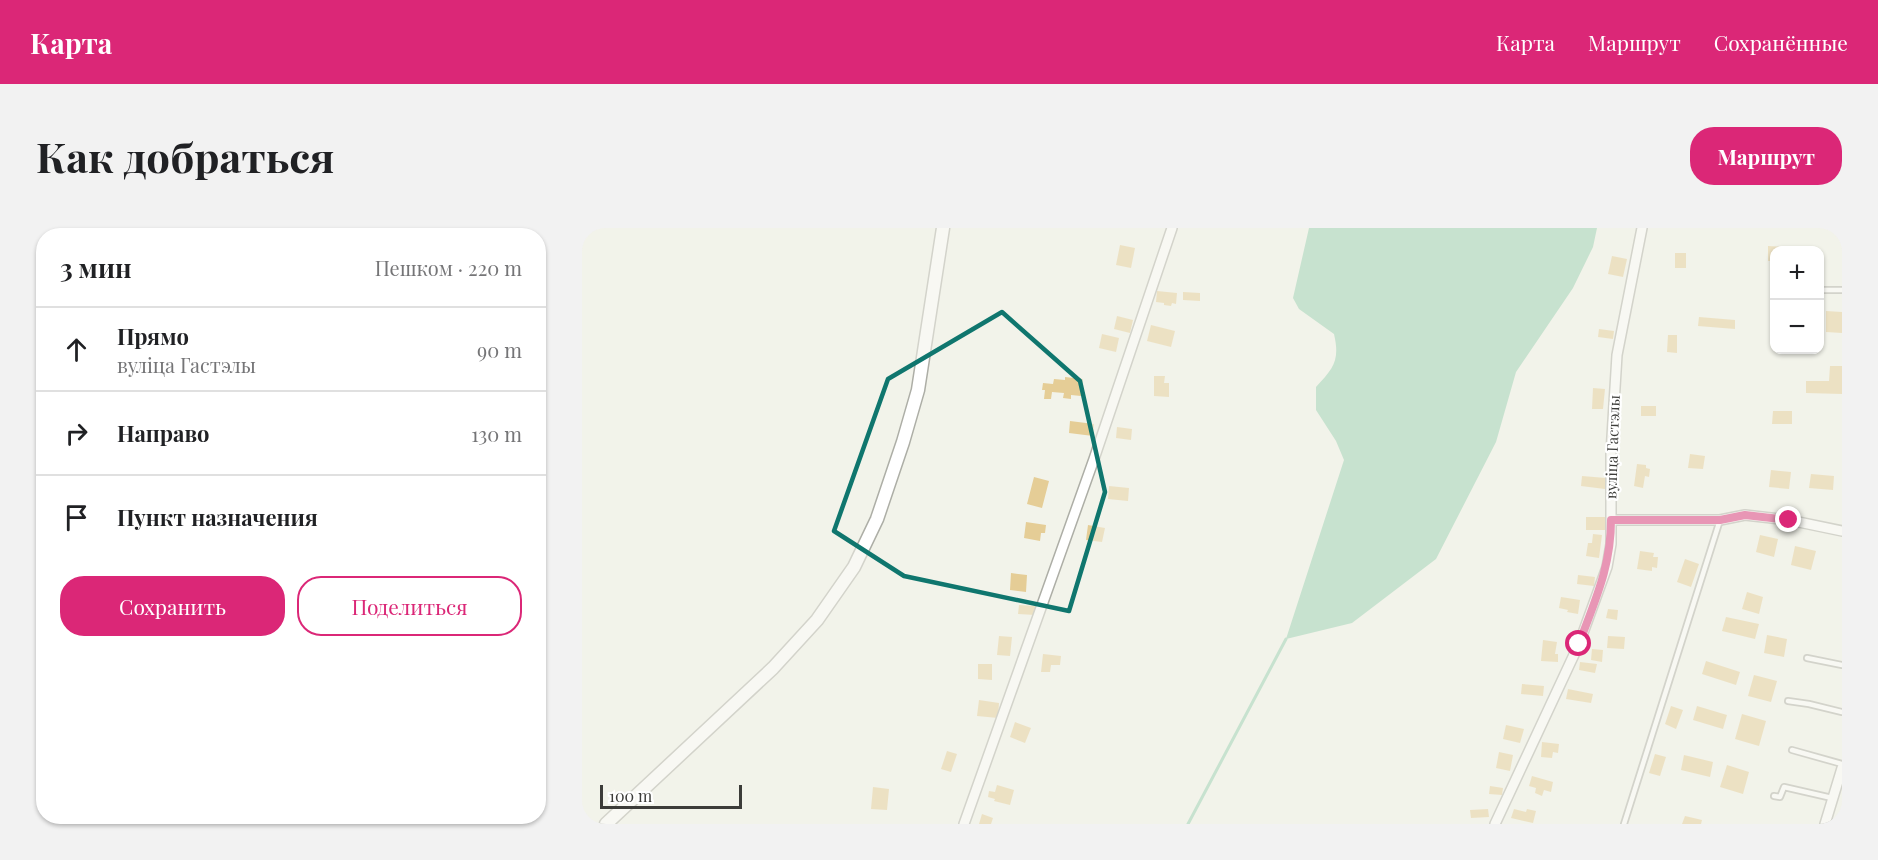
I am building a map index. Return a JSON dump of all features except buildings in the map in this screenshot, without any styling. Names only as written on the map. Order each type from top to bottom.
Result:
[{"type":"street","points":[[606,824],[773,668],[817,620],[854,567],[877,519],[918,390],[943,228]]},
{"type":"street","points":[[964,824],[1094,459],[1172,228]]},
{"type":"street","name":"вуліца Гастэлы","points":[[1495,824],[1579,644],[1607,567],[1611,544],[1611,453],[1617,355],[1642,228]]},
{"type":"street","points":[[1611,520],[1720,520],[1745,515],[1789,520],[1842,531]]},
{"type":"street","points":[[1825,824],[1842,766]]},
{"type":"lane","points":[[1824,290],[1842,290]]},
{"type":"lane","points":[[1624,824],[1720,520]]},
{"type":"lane","points":[[1807,658],[1842,665]]},
{"type":"lane","points":[[1788,701],[1842,712]]},
{"type":"lane","points":[[1792,750],[1842,766]]},
{"type":"lane","points":[[1773,796],[1780,797],[1784,787],[1833,798]]},
{"type":"highlighted area","points":[[1002,312],[1080,381],[1105,492],[1069,611],[904,576],[834,531],[888,379]]},
{"type":"shaded area","points":[[1309,228],[1597,228],[1593,247],[1573,288],[1516,372],[1496,442],[1436,559],[1352,623],[1286,639],[1344,460],[1336,441],[1316,410],[1316,387],[1331,369],[1336,357],[1334,334],[1299,309],[1293,298]]},
{"type":"waterway","points":[[1188,824],[1286,639]]},
{"type":"route","points":[[1579,644],[1607,567],[1611,544],[1611,520],[1720,520],[1745,515],[1789,520]]}]
